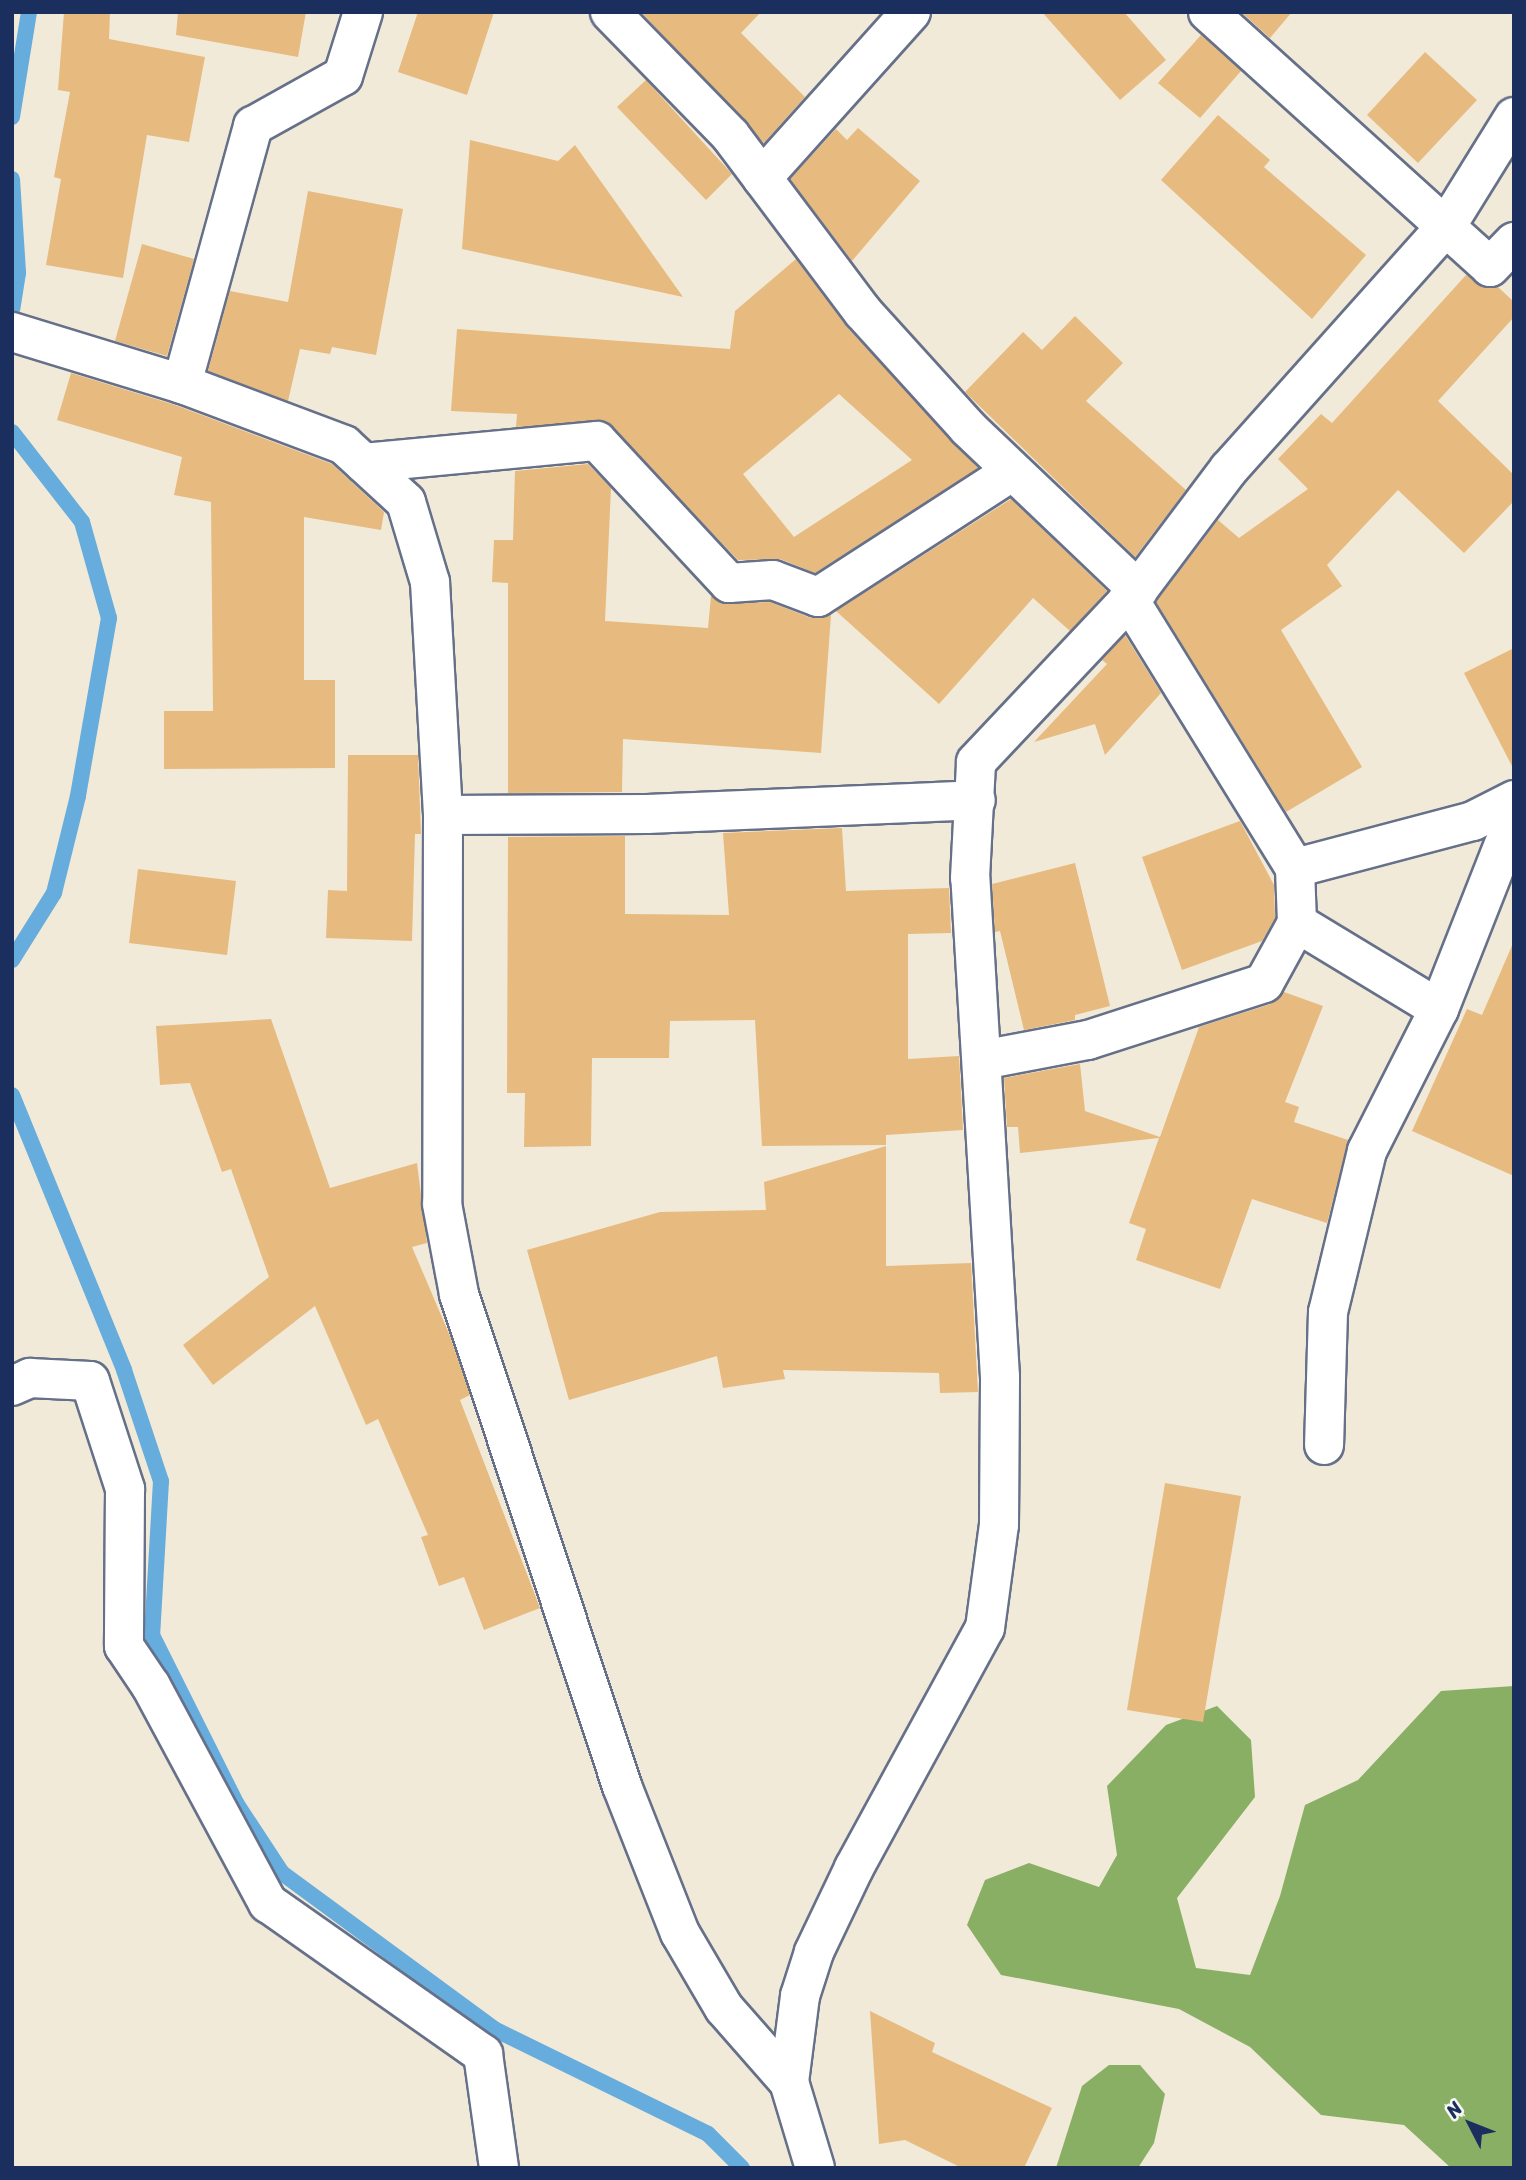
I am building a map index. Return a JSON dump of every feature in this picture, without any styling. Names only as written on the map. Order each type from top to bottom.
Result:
[{"type":"street","points":[[182,384],[253,126],[343,76],[363,12]]},
{"type":"street","points":[[610,12],[730,135],[863,312],[1010,473],[1133,594],[1295,868],[1297,923],[1264,983],[1088,1040],[982,1060]]},
{"type":"street","points":[[762,178],[911,12]]},
{"type":"street","points":[[1208,12],[1447,225],[1506,267]]},
{"type":"street","points":[[815,2168],[789,2082],[800,1996],[814,1952],[854,1868],[985,1628],[999,1525],[1000,1377],[970,878],[976,762],[1133,594],[1229,469],[1447,225],[1514,117]]},
{"type":"street","points":[[12,332],[182,384],[344,445],[406,502],[430,582],[443,815],[442,1204],[460,1294],[622,1786],[680,1933],[724,2008],[789,2082]]},
{"type":"street","points":[[364,463],[597,441],[729,583],[773,580],[818,597],[1010,473]]},
{"type":"street","points":[[443,815],[647,814],[976,800]]},
{"type":"street","points":[[1295,868],[1473,821],[1514,800]]},
{"type":"street","points":[[1324,1445],[1328,1312],[1367,1151],[1439,1009],[1514,819]]},
{"type":"street","points":[[1297,923],[1439,1009]]},
{"type":"street","points":[[12,1386],[30,1378],[90,1381],[125,1489],[124,1646],[151,1686],[268,1903],[483,2054],[499,2168]]},
{"type":"green space","points":[[1514,1686],[1514,2168],[1451,2168],[1404,2125],[1321,2115],[1250,2047],[1179,2009],[1001,1975],[967,1925],[985,1880],[1029,1863],[1099,1887],[1117,1855],[1107,1786],[1166,1725],[1217,1706],[1251,1740],[1255,1797],[1177,1898],[1196,1968],[1250,1975],[1280,1896],[1305,1805],[1358,1780],[1441,1691]]},
{"type":"green space","points":[[1109,2065],[1140,2065],[1165,2094],[1154,2143],[1138,2168],[1056,2168],[1082,2086]]},
{"type":"building","points":[[64,12],[110,12],[109,39],[205,57],[189,142],[147,135],[123,278],[46,265],[61,179],[54,177],[70,92],[58,90]]},
{"type":"building","points":[[178,12],[306,12],[298,57],[176,35]]},
{"type":"building","points":[[418,12],[494,12],[467,95],[398,72]]},
{"type":"building","points":[[641,12],[761,12],[741,33],[805,97],[764,143]]},
{"type":"building","points":[[1042,12],[1124,12],[1166,60],[1120,100]]},
{"type":"building","points":[[1241,12],[1292,12],[1270,38]]},
{"type":"building","points":[[1201,35],[1241,71],[1200,118],[1158,83]]},
{"type":"building","points":[[1425,52],[1477,100],[1418,163],[1367,115]]},
{"type":"building","points":[[646,80],[732,174],[706,200],[617,107]]},
{"type":"building","points":[[1218,115],[1270,160],[1264,167],[1366,255],[1312,319],[1161,180]]},
{"type":"building","points":[[858,128],[920,181],[852,261],[790,179],[836,129],[847,140]]},
{"type":"building","points":[[470,140],[558,161],[575,145],[683,297],[462,249]]},
{"type":"building","points":[[308,191],[403,209],[376,355],[332,347],[330,354],[300,349],[288,401],[208,371],[230,291],[288,302]]},
{"type":"building","points":[[142,244],[194,259],[167,356],[115,341]]},
{"type":"building","points":[[796,259],[847,327],[978,468],[815,573],[780,559],[738,560],[605,421],[516,427],[517,414],[451,411],[457,329],[730,349],[735,311]],"holes":[[[839,394],[912,460],[794,537],[743,474]]]},
{"type":"building","points":[[1466,275],[1485,288],[1498,287],[1514,302],[1514,317],[1438,401],[1514,475],[1514,501],[1464,553],[1398,490],[1327,565],[1342,586],[1281,630],[1362,767],[1286,812],[1156,602],[1218,520],[1239,538],[1308,489],[1278,459],[1321,414],[1332,423]]},
{"type":"building","points":[[1075,316],[1123,363],[1086,401],[1186,490],[1135,557],[965,392],[1023,332],[1042,350]]},
{"type":"building","points":[[71,373],[175,405],[332,464],[384,512],[381,530],[304,517],[304,680],[335,680],[335,768],[164,769],[164,711],[213,711],[211,502],[174,495],[182,457],[57,420]]},
{"type":"building","points":[[588,464],[611,488],[605,621],[708,628],[711,596],[722,603],[770,602],[811,618],[831,615],[821,753],[623,739],[622,792],[508,793],[508,583],[492,582],[494,540],[513,540],[515,471]]},
{"type":"building","points":[[1011,499],[1107,591],[1070,631],[1033,598],[939,704],[836,611]]},
{"type":"building","points":[[1125,635],[1161,693],[1105,755],[1095,724],[1034,742],[1107,664],[1102,660]]},
{"type":"building","points":[[1514,648],[1514,770],[1464,673]]},
{"type":"building","points":[[348,755],[418,755],[421,834],[415,834],[412,941],[326,938],[328,890],[347,891]]},
{"type":"building","points":[[1240,821],[1274,885],[1275,918],[1262,941],[1182,970],[1142,857]]},
{"type":"building","points":[[842,828],[846,891],[949,888],[951,933],[908,934],[908,1059],[959,1056],[963,1130],[886,1135],[886,1145],[762,1146],[755,1020],[670,1021],[669,1058],[592,1058],[591,1146],[524,1147],[525,1093],[507,1093],[508,837],[625,836],[625,914],[729,915],[723,833]]},
{"type":"building","points":[[1075,863],[1110,1006],[1075,1015],[1075,1020],[1024,1030],[1000,931],[995,932],[992,884]]},
{"type":"building","points":[[138,869],[236,881],[227,955],[129,943]]},
{"type":"building","points":[[1514,941],[1514,1176],[1412,1131],[1467,1009],[1482,1015]]},
{"type":"building","points":[[1284,992],[1323,1006],[1285,1102],[1299,1107],[1294,1122],[1348,1140],[1327,1223],[1252,1199],[1220,1289],[1136,1260],[1146,1229],[1129,1223],[1159,1138],[1020,1153],[1018,1127],[1007,1127],[1004,1078],[1080,1064],[1085,1111],[1160,1137],[1199,1027],[1271,1004]]},
{"type":"building","points":[[271,1019],[330,1188],[417,1163],[427,1243],[412,1247],[450,1336],[470,1395],[460,1400],[540,1608],[484,1630],[464,1577],[439,1586],[421,1537],[428,1535],[378,1419],[366,1425],[315,1306],[213,1385],[183,1345],[269,1277],[231,1169],[222,1172],[190,1083],[160,1085],[156,1026]]},
{"type":"building","points":[[886,1146],[886,1266],[971,1263],[978,1392],[940,1393],[939,1373],[783,1370],[785,1379],[723,1388],[717,1356],[569,1400],[527,1250],[660,1212],[766,1210],[764,1182]]},
{"type":"building","points":[[1165,1483],[1241,1496],[1203,1722],[1127,1710]]},
{"type":"building","points":[[870,2011],[935,2043],[932,2052],[1052,2108],[1024,2168],[962,2168],[905,2140],[879,2144]]},
{"type":"waterway","points":[[12,117],[29,12]]},
{"type":"waterway","points":[[12,179],[18,273],[12,309]]},
{"type":"waterway","points":[[12,432],[82,522],[109,618],[78,796],[54,893],[12,960]]},
{"type":"waterway","points":[[12,1095],[124,1370],[161,1481],[152,1635],[236,1803],[282,1873],[494,2029],[708,2134],[742,2168]]}]
